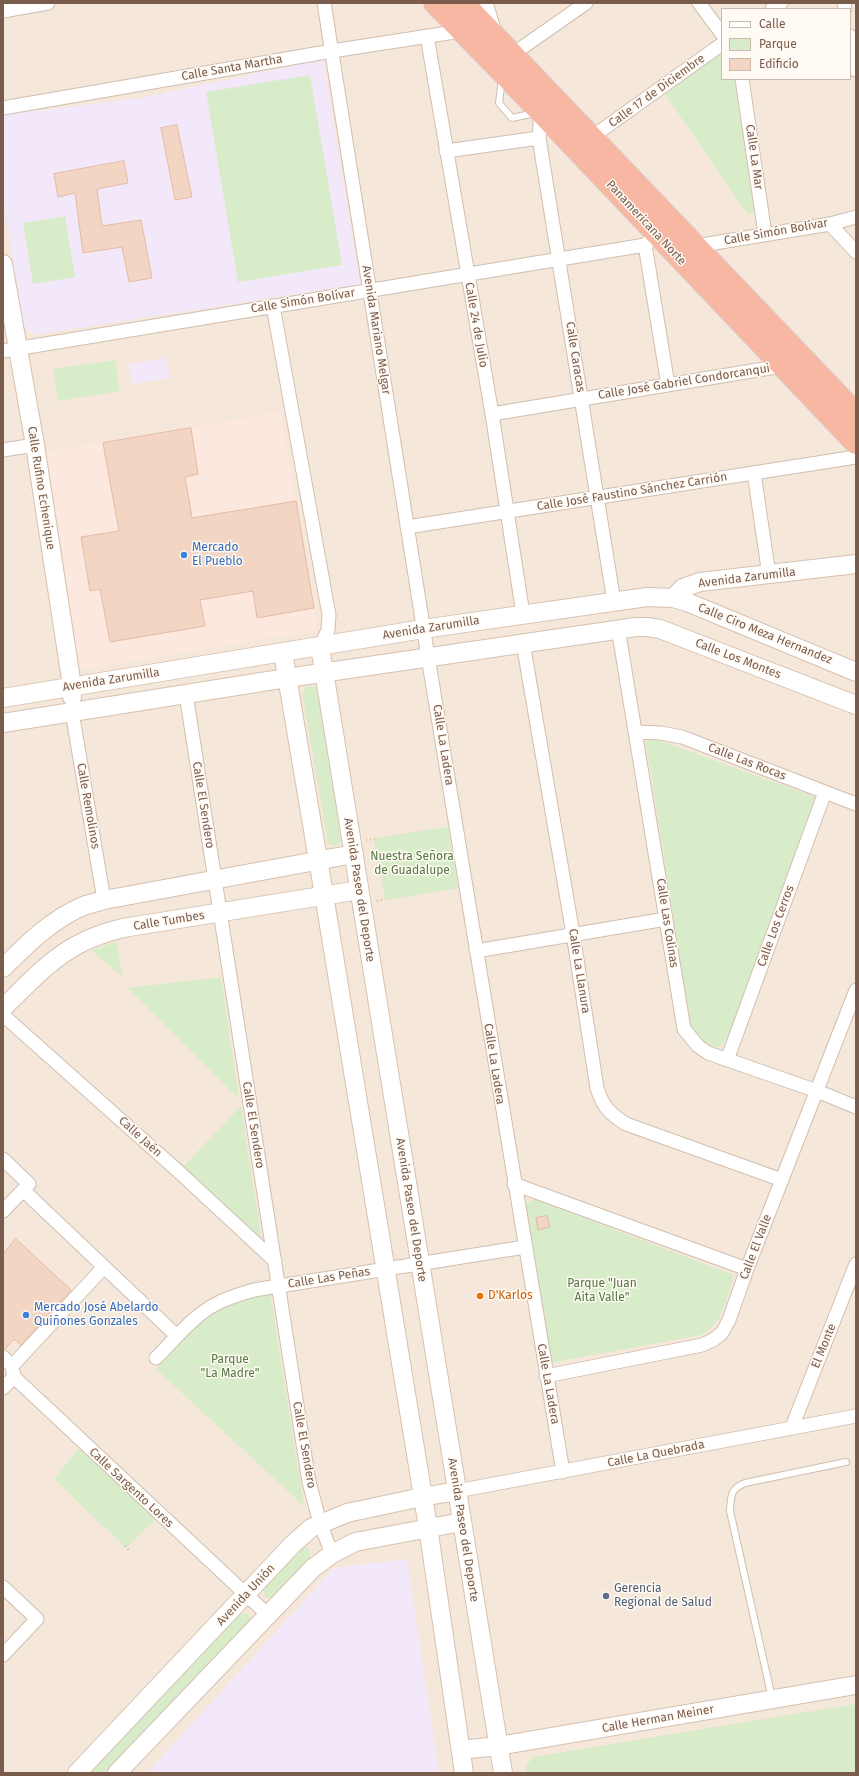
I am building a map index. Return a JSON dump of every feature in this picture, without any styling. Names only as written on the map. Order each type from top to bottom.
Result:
[{"type":"highway","name":"Panamericana Norte","points":[[434,3],[502,74],[541,112],[650,239],[782,366],[856,443]]},
{"type":"highway","name":"Panamericana Norte","points":[[463,3],[856,414]]},
{"type":"main road","name":"Calle Rufino Echenique","points":[[3,264],[10,350],[35,445],[72,686],[72,712]]},
{"type":"main road","name":"Avenida Zarumilla","points":[[3,698],[523,614],[647,597],[673,598],[683,588],[700,582],[855,565]]},
{"type":"main road","name":"Calle Ciro Meza Hernandez","points":[[673,598],[687,602],[856,672]]},
{"type":"main road","name":"Calle Los Montes","points":[[618,628],[648,627],[660,629],[856,705]]},
{"type":"main road","points":[[3,723],[324,672],[618,628]]},
{"type":"main road","name":"Avenida Paseo del Deporte","points":[[320,647],[502,1773]]},
{"type":"main road","points":[[283,653],[428,1527],[464,1773]]},
{"type":"main road","points":[[3,968],[26,945],[53,923],[83,906],[104,900],[354,854]]},
{"type":"main road","name":"Calle Tumbes","points":[[3,1008],[62,954],[100,934],[123,928],[359,890]]},
{"type":"main road","name":"Avenida Unión","points":[[77,1773],[293,1544],[311,1528],[320,1523],[364,1508],[457,1492]]},
{"type":"main road","points":[[118,1773],[267,1614],[313,1568],[332,1554],[355,1542],[428,1527],[462,1522]]},
{"type":"main road","name":"Calle Herman Meiner","points":[[461,1750],[498,1746],[856,1685]]},
{"type":"street","points":[[3,11],[48,3]]},
{"type":"street","name":"Avenida Mariano Melgar","points":[[324,3],[428,657]]},
{"type":"street","points":[[486,3],[496,37]]},
{"type":"street","points":[[513,54],[586,3]]},
{"type":"street","points":[[699,3],[721,33]]},
{"type":"street","name":"Calle Santa Martha","points":[[3,108],[332,51],[461,31]]},
{"type":"street","name":"Calle 24 de Julio","points":[[427,36],[492,414],[523,614]]},
{"type":"street","points":[[851,41],[856,65]]},
{"type":"street","name":"Calle 17 de Diciembre","points":[[592,138],[721,45]]},
{"type":"street","name":"Calle La Mar","points":[[742,80],[765,234]]},
{"type":"street","name":"Calle Caracas","points":[[541,112],[539,138],[614,602]]},
{"type":"street","points":[[446,151],[539,138]]},
{"type":"street","name":"Calle Simón Bolívar","points":[[696,246],[830,224],[856,217]]},
{"type":"street","points":[[830,224],[856,252]]},
{"type":"street","points":[[650,239],[668,385]]},
{"type":"street","name":"Calle Simón Bolívar","points":[[10,350],[559,259],[650,239]]},
{"type":"street","points":[[273,306],[329,615],[328,630],[320,647]]},
{"type":"street","name":"Calle José Gabriel Condorcanqui","points":[[492,414],[782,366]]},
{"type":"street","points":[[3,450],[35,445]]},
{"type":"street","name":"Calle José Faustino Sánchez Carrión","points":[[407,527],[856,457]]},
{"type":"street","points":[[754,473],[769,575]]},
{"type":"street","name":"Calle Las Colinas","points":[[618,628],[684,1028],[698,1046],[708,1053],[817,1091],[856,1107]]},
{"type":"street","name":"Calle La Llanura","points":[[523,643],[573,934],[597,1088],[601,1102],[610,1113],[626,1124],[782,1180]]},
{"type":"street","name":"Calle La Ladera","points":[[428,657],[562,1472]]},
{"type":"street","name":"Calle El Sendero","points":[[186,694],[309,1482],[320,1523],[332,1554]]},
{"type":"street","name":"Calle Remolinos","points":[[72,712],[104,900]]},
{"type":"street","name":"Calle Las Rocas","points":[[635,732],[661,733],[682,737],[856,804]]},
{"type":"street","name":"Calle Los Cerros","points":[[727,1060],[825,792]]},
{"type":"street","points":[[476,951],[666,920]]},
{"type":"street","name":"Calle El Valle","points":[[546,1376],[702,1345],[714,1340],[722,1333],[729,1320],[856,990]]},
{"type":"street","name":"Calle Jaén","points":[[3,1015],[178,1171],[275,1260]]},
{"type":"street","points":[[3,1159],[26,1187],[104,1267],[177,1336]]},
{"type":"street","points":[[514,1184],[748,1269]]},
{"type":"street","points":[[3,1210],[26,1187]]},
{"type":"street","name":"Calle Las Peñas","points":[[156,1358],[177,1336],[214,1304],[232,1296],[254,1290],[525,1247]]},
{"type":"street","name":"El Monte","points":[[792,1427],[852,1288],[856,1264]]},
{"type":"street","points":[[3,1388],[10,1366],[104,1267]]},
{"type":"street","name":"Calle Sargento Lores","points":[[10,1366],[245,1596],[267,1614]]},
{"type":"street","name":"Calle La Quebrada","points":[[457,1492],[856,1416]]},
{"type":"street","points":[[3,1587],[37,1619],[3,1655]]},
{"type":"lane","points":[[772,1700],[730,1511],[731,1495],[736,1486],[745,1483],[846,1462]]},
{"type":"path","points":[[125,1546],[129,1550]]},
{"type":"shaded area","points":[[3,3],[856,3],[856,1773],[3,1773]]},
{"type":"shaded area","points":[[323,59],[360,284],[34,335],[23,325],[3,198],[3,115],[141,98]]},
{"type":"shaded area","points":[[166,358],[170,378],[132,384],[129,364]]},
{"type":"shaded area","name":"Mercado El Pueblo","points":[[281,412],[317,630],[80,670],[47,452]]},
{"type":"shaded area","points":[[407,1559],[439,1773],[147,1773],[334,1568]]},
{"type":"green space","points":[[721,53],[721,80],[735,80],[754,212],[748,215],[665,94]]},
{"type":"green space","points":[[310,75],[342,265],[238,282],[206,92]]},
{"type":"green space","points":[[65,216],[75,277],[33,284],[23,223]]},
{"type":"green space","points":[[115,360],[120,391],[58,401],[53,369]]},
{"type":"green space","points":[[309,686],[317,687],[341,842],[336,846],[328,843],[302,692]]},
{"type":"green space","points":[[656,739],[815,797],[731,1030],[722,1045],[715,1047],[707,1043],[690,1024],[646,741]]},
{"type":"green space","name":"Nuestra Señora de Guadalupe","points":[[448,827],[458,888],[385,900],[374,838]]},
{"type":"green space","points":[[116,942],[123,977],[91,950]]},
{"type":"green space","points":[[221,977],[239,1099],[128,988]]},
{"type":"green space","points":[[241,1106],[263,1249],[178,1172]]},
{"type":"green space","name":"Parque \"Juan Aita Valle\"","points":[[534,1199],[734,1275],[727,1301],[720,1317],[709,1330],[701,1335],[550,1363],[526,1204]]},
{"type":"green space","name":"Parque \"La Madre\"","points":[[270,1292],[304,1506],[156,1369],[192,1329],[213,1312],[225,1305],[241,1299]]},
{"type":"green space","points":[[81,1446],[159,1516],[126,1548],[54,1479]]},
{"type":"green space","points":[[306,1547],[309,1549],[310,1557],[272,1599],[265,1597],[263,1590],[301,1548]]},
{"type":"green space","points":[[245,1613],[250,1617],[250,1623],[107,1773],[90,1773],[240,1614]]},
{"type":"green space","points":[[856,1704],[856,1773],[526,1773],[525,1768],[533,1757]]},
{"type":"building","points":[[177,125],[192,197],[175,200],[161,128]]},
{"type":"building","points":[[124,161],[128,183],[97,189],[102,226],[141,220],[152,278],[129,282],[122,247],[83,253],[75,193],[58,197],[54,174]]},
{"type":"building","points":[[191,428],[198,474],[185,477],[192,518],[296,501],[314,608],[257,618],[253,591],[200,600],[205,626],[110,642],[100,589],[90,591],[81,537],[119,531],[103,443]]},
{"type":"building","points":[[547,1216],[550,1227],[538,1230],[536,1218]]},
{"type":"building","name":"Mercado José Abelardo Quiñones Gonzales","points":[[16,1239],[71,1290],[21,1345],[14,1339],[5,1349],[3,1349],[3,1254]]},
{"type":"place","name":"Mercado El Pueblo","points":[[184,555]]},
{"type":"place","name":"D'Karlos","points":[[480,1296]]},
{"type":"place","name":"Mercado José Abelardo Quiñones Gonzales","points":[[26,1315]]},
{"type":"place","name":"Gerencia Regional de Salud","points":[[606,1596]]}]
